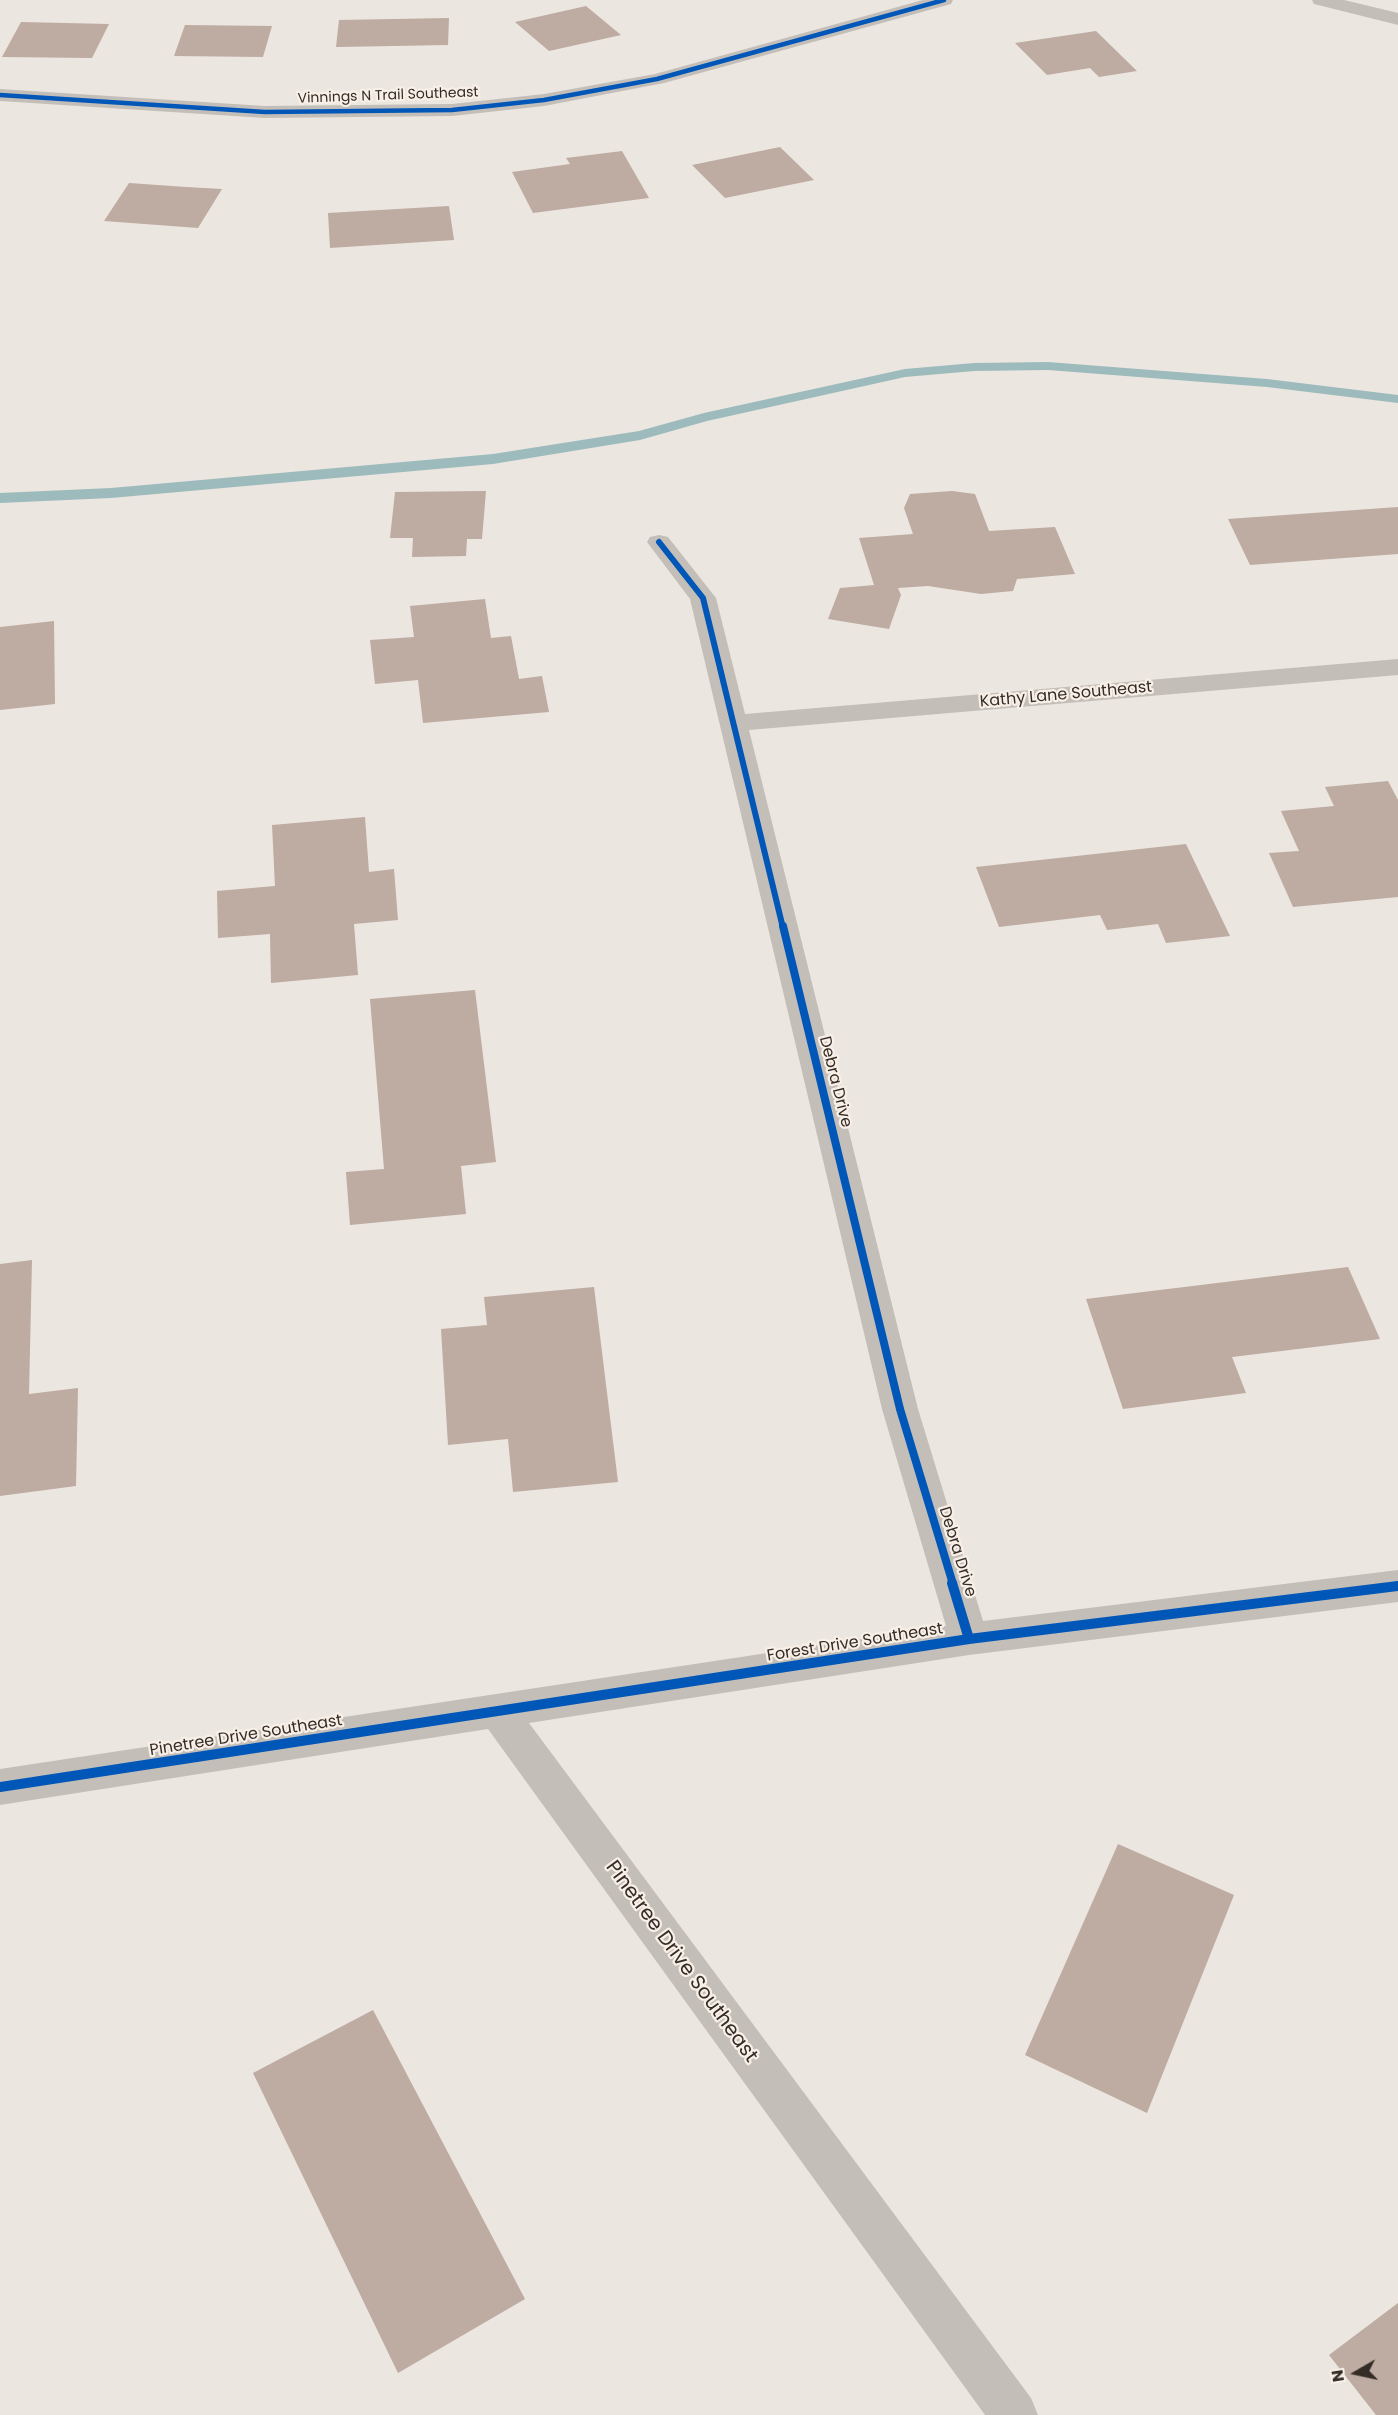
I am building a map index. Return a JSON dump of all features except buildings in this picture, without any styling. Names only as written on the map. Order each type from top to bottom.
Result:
[{"type":"street","name":"Vinnings N Trail Southeast","points":[[0,95],[266,112],[452,110],[544,100],[657,79],[944,0]]},
{"type":"street","points":[[1321,0],[1398,19]]},
{"type":"street","name":"Debra Drive","points":[[659,542],[703,598],[900,1409],[969,1639]]},
{"type":"street","name":"Kathy Lane Southeast","points":[[735,723],[1398,667]]},
{"type":"street","name":"Forest Drive Southeast","points":[[497,1711],[969,1639],[1398,1586]]},
{"type":"street","name":"Pinetree Drive Southeast","points":[[0,1787],[497,1711],[1014,2415]]},
{"type":"waterway","points":[[0,498],[111,493],[493,459],[640,435],[704,417],[905,373],[974,367],[1048,366],[1267,383],[1398,399]]},
{"type":"cycle path","points":[[0,95],[265,112],[452,110],[544,100],[657,79],[944,0]]},
{"type":"cycle path","points":[[659,542],[703,598],[900,1409],[969,1639]]},
{"type":"cycle path","points":[[0,1787],[969,1639],[1398,1586]]}]
